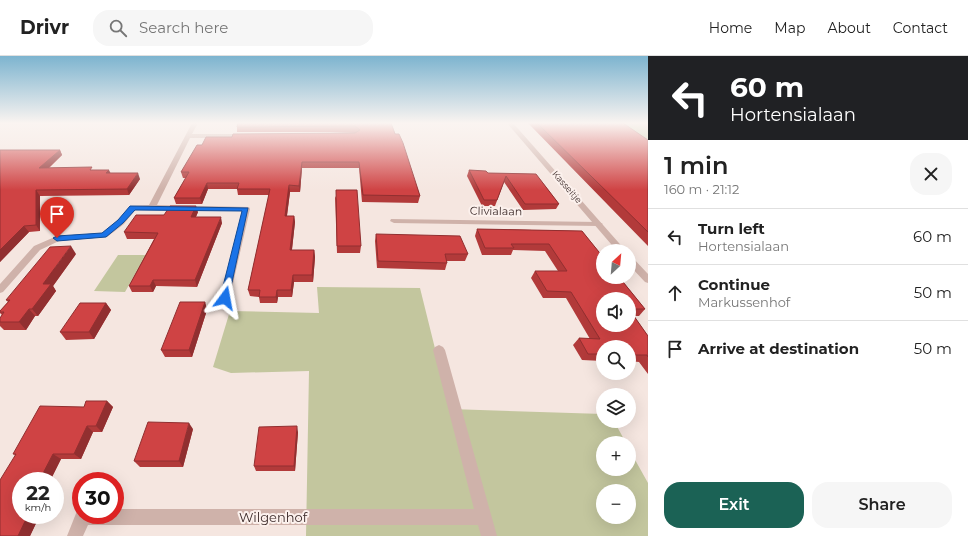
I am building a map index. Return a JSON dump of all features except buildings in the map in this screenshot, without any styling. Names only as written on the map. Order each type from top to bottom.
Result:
[{"type":"street","points":[[152,207],[183,145]]},
{"type":"street","name":"Kasseitje","points":[[530,145],[616,244]]},
{"type":"street","points":[[0,290],[37,248],[57,238],[104,235],[120,222],[133,208],[246,209],[225,298]]},
{"type":"street","name":"Clivialaan","points":[[394,221],[599,224]]},
{"type":"street","points":[[636,267],[648,280]]},
{"type":"street","points":[[439,350],[489,536]]},
{"type":"street","name":"Wilgenhof","points":[[75,536],[83,516],[484,517]]},
{"type":"green space","points":[[118,255],[146,255],[125,292],[94,291]]},
{"type":"green space","points":[[317,287],[420,288],[450,409],[596,414],[596,428],[618,428],[622,436],[596,436],[596,476],[636,476],[636,462],[648,483],[648,536],[306,536],[309,371],[231,373],[213,367],[230,311],[319,313]]},
{"type":"route","points":[[57,238],[85,238],[104,235],[120,222],[133,208],[246,209],[225,298]]}]
